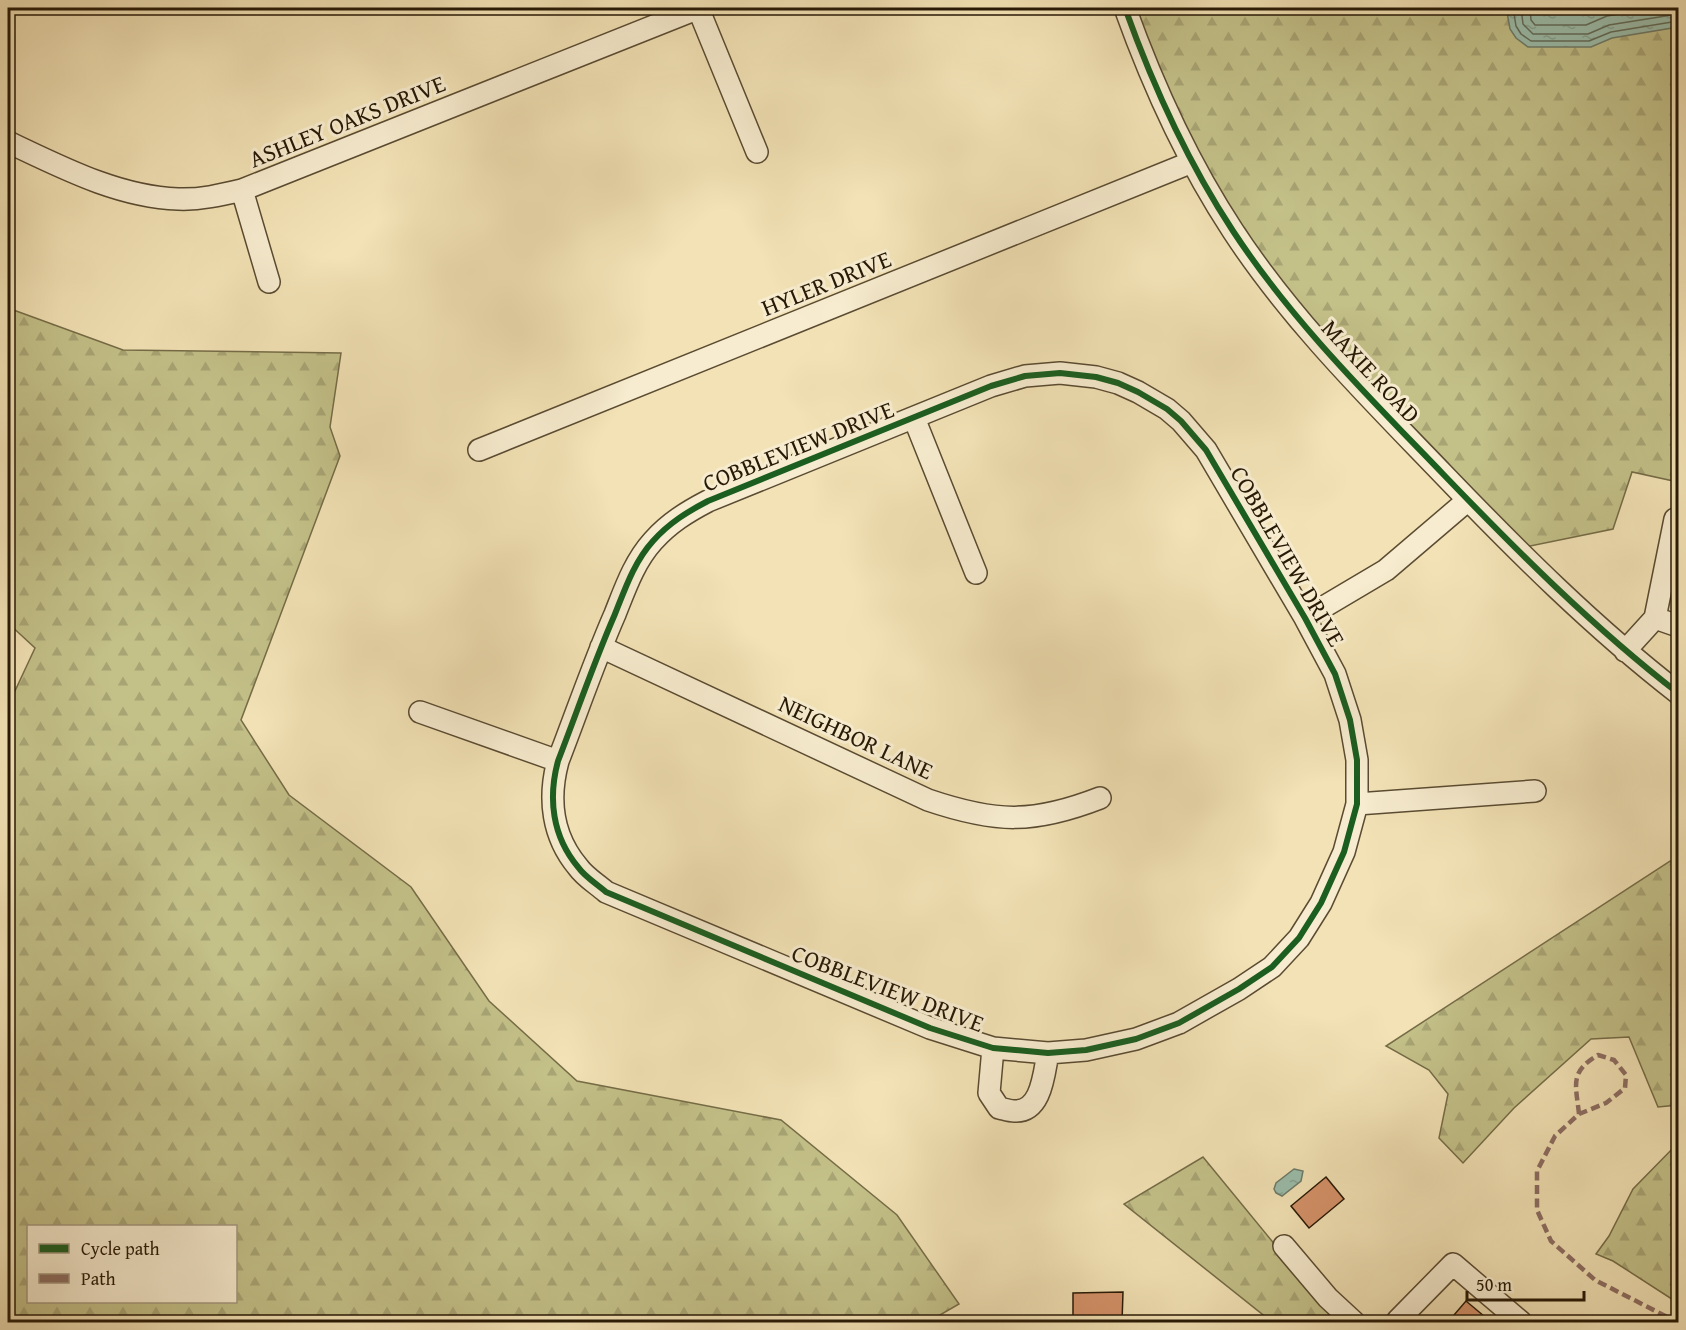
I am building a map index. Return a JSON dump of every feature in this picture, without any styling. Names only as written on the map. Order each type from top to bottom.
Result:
[{"type":"street","points":[[698,8],[757,152]]},
{"type":"street","name":"ASHLEY OAKS DRIVE","points":[[8,142],[124,191],[152,197],[214,196],[242,190],[698,8]]},
{"type":"street","name":"MAXIE ROAD","points":[[1125,8],[1161,99],[1192,162],[1234,233],[1297,317],[1344,371],[1573,605],[1625,651],[1678,693]]},
{"type":"street","name":"HYLER DRIVE","points":[[479,450],[1192,162]]},
{"type":"street","points":[[242,190],[268,282]]},
{"type":"street","name":"COBBLEVIEW DRIVE","points":[[1060,373],[1096,377],[1138,392],[1181,421],[1206,450],[1305,618],[1335,674],[1350,720],[1356,760],[1357,804],[1344,852],[1321,903],[1299,938],[1272,967],[1239,989],[1179,1023],[1126,1041],[1086,1050],[1048,1053],[993,1048],[930,1028],[606,892],[579,869],[566,851],[554,818],[552,796],[558,760],[601,647],[640,558],[664,528],[708,501],[992,386],[1025,376],[1060,373]]},
{"type":"street","points":[[914,418],[976,573]]},
{"type":"street","points":[[1305,618],[1386,570],[1468,500]]},
{"type":"street","points":[[1625,651],[1655,618],[1675,519],[1678,520]]},
{"type":"street","points":[[1655,618],[1678,626]]},
{"type":"street","name":"NEIGHBOR LANE","points":[[601,647],[928,800],[964,812],[998,818],[1053,814],[1100,798]]},
{"type":"street","points":[[420,712],[558,760]]},
{"type":"street","points":[[1357,804],[1535,791]]},
{"type":"street","points":[[993,1048],[989,1093],[999,1107],[1016,1112],[1033,1104],[1040,1090],[1048,1053]]},
{"type":"street","points":[[1284,1246],[1328,1298],[1354,1323]]},
{"type":"street","points":[[1398,1320],[1453,1264],[1521,1323]]},
{"type":"green space","points":[[1125,8],[1678,8],[1678,482],[1632,472],[1613,529],[1515,549],[1234,233]]},
{"type":"green space","points":[[8,308],[123,350],[341,353],[330,427],[340,456],[241,720],[289,795],[411,887],[489,1001],[577,1081],[781,1120],[897,1215],[959,1304],[928,1322],[8,1322],[8,706],[35,648],[8,623]]},
{"type":"green space","points":[[1670,861],[1678,865],[1678,1105],[1658,1107],[1629,1037],[1591,1039],[1514,1108],[1463,1163],[1439,1138],[1448,1094],[1429,1070],[1386,1046]]},
{"type":"green space","points":[[1678,1143],[1678,1303],[1613,1261],[1596,1254],[1609,1236],[1633,1189]]},
{"type":"green space","points":[[1203,1157],[1331,1313],[1323,1322],[1272,1322],[1124,1204]]},
{"type":"water","points":[[1508,8],[1678,8],[1678,27],[1612,38],[1591,47],[1528,47],[1516,38],[1510,29]]},
{"type":"water","points":[[1294,1169],[1303,1171],[1301,1181],[1282,1196],[1276,1193],[1274,1189],[1276,1183]]},
{"type":"building","points":[[1326,1177],[1344,1199],[1309,1228],[1291,1206]]},
{"type":"building","points":[[1123,1292],[1122,1322],[1073,1322],[1073,1293]]},
{"type":"building","points":[[1466,1301],[1491,1322],[1448,1322]]},
{"type":"marked path","points":[[1579,1114],[1576,1087],[1578,1073],[1598,1055],[1614,1060],[1626,1075],[1625,1088],[1606,1103],[1579,1114],[1555,1136],[1537,1171],[1537,1210],[1551,1241],[1595,1280],[1677,1322]]},
{"type":"cycle path","points":[[1125,8],[1159,94],[1201,178],[1233,231],[1280,296],[1332,357],[1499,532],[1616,642],[1678,693]]},
{"type":"cycle path","points":[[1060,373],[1096,377],[1118,383],[1167,409],[1181,421],[1206,450],[1305,618],[1335,674],[1350,720],[1357,760],[1357,804],[1344,852],[1321,903],[1299,938],[1272,967],[1239,989],[1179,1023],[1136,1039],[1086,1050],[1048,1053],[993,1048],[930,1028],[606,892],[584,874],[562,843],[554,816],[553,789],[558,761],[626,585],[640,558],[659,535],[679,518],[708,501],[991,386],[1025,376],[1060,373]]}]
